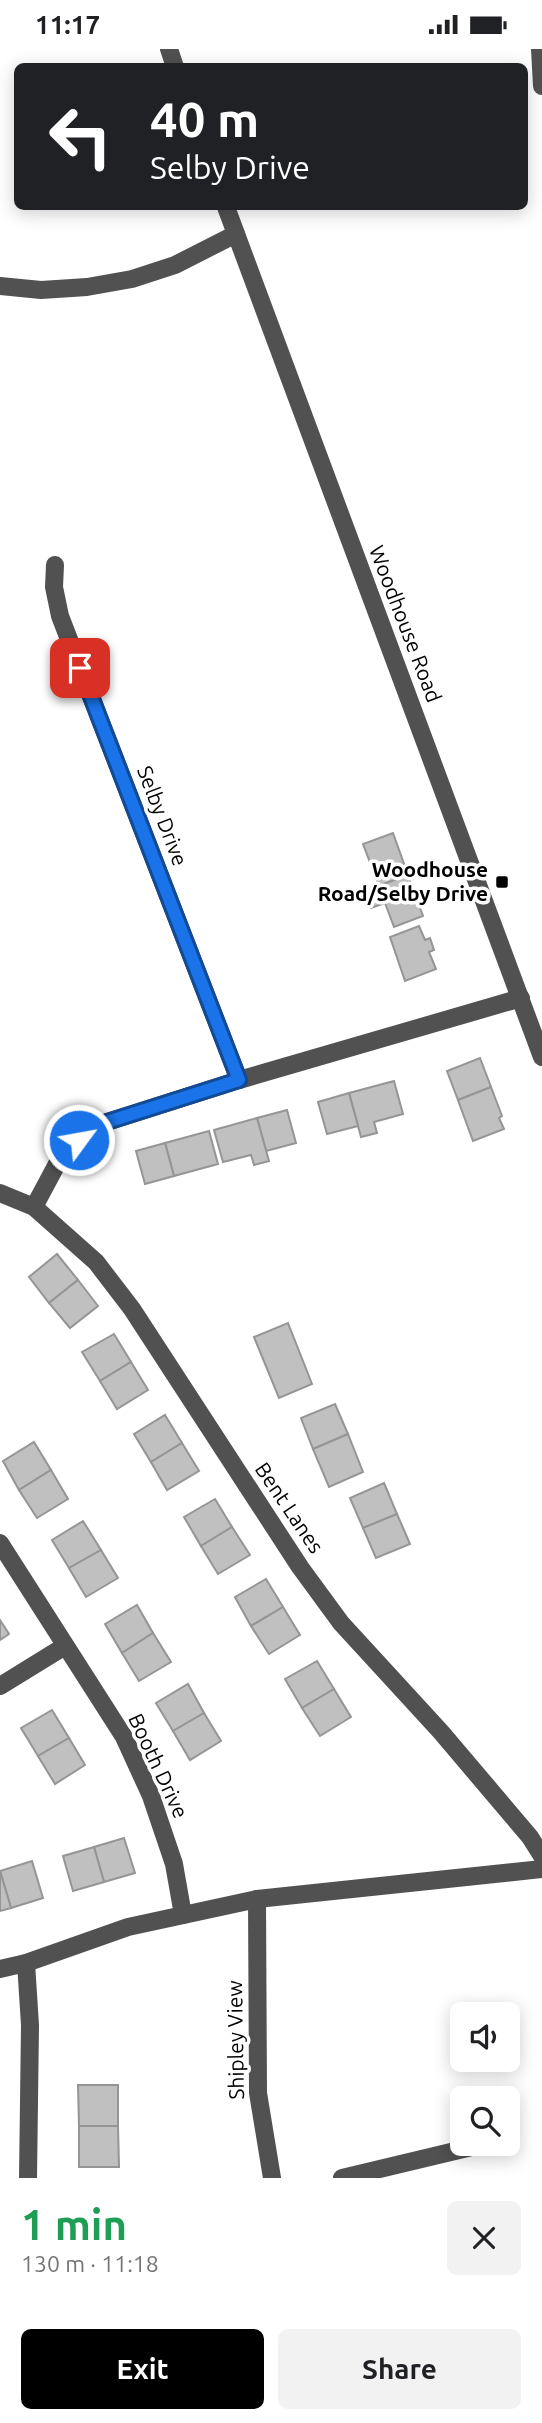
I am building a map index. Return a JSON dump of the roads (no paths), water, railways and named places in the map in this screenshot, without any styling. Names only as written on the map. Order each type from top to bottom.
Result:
[{"type":"street","points":[[540,49],[542,86]]},
{"type":"street","name":"Woodhouse Road","points":[[227,210],[542,1057]]},
{"type":"street","points":[[0,286],[41,291],[132,279],[175,265],[236,234]]},
{"type":"street","name":"Selby Drive","points":[[55,565],[54,587],[60,616],[239,1080]]},
{"type":"street","points":[[34,1207],[57,1164],[79,1140],[107,1122],[239,1080],[521,998]]},
{"type":"street","name":"Bent Lanes","points":[[0,1193],[34,1207],[96,1262],[132,1310],[285,1544],[341,1623],[441,1732],[530,1837],[542,1856]]},
{"type":"street","name":"Booth Drive","points":[[0,1543],[124,1737],[151,1796],[174,1864],[183,1915]]},
{"type":"street","points":[[0,1686],[65,1646]]},
{"type":"street","points":[[0,1969],[26,1963],[128,1927],[257,1899],[542,1869]]},
{"type":"street","name":"Shipley View","points":[[257,1899],[258,2093],[272,2178]]},
{"type":"street","points":[[26,1963],[30,2025],[28,2178]]},
{"type":"street","points":[[342,2178],[450,2152]]},
{"type":"place","name":"Woodhouse Road/Selby Drive","points":[[502,882]]}]
